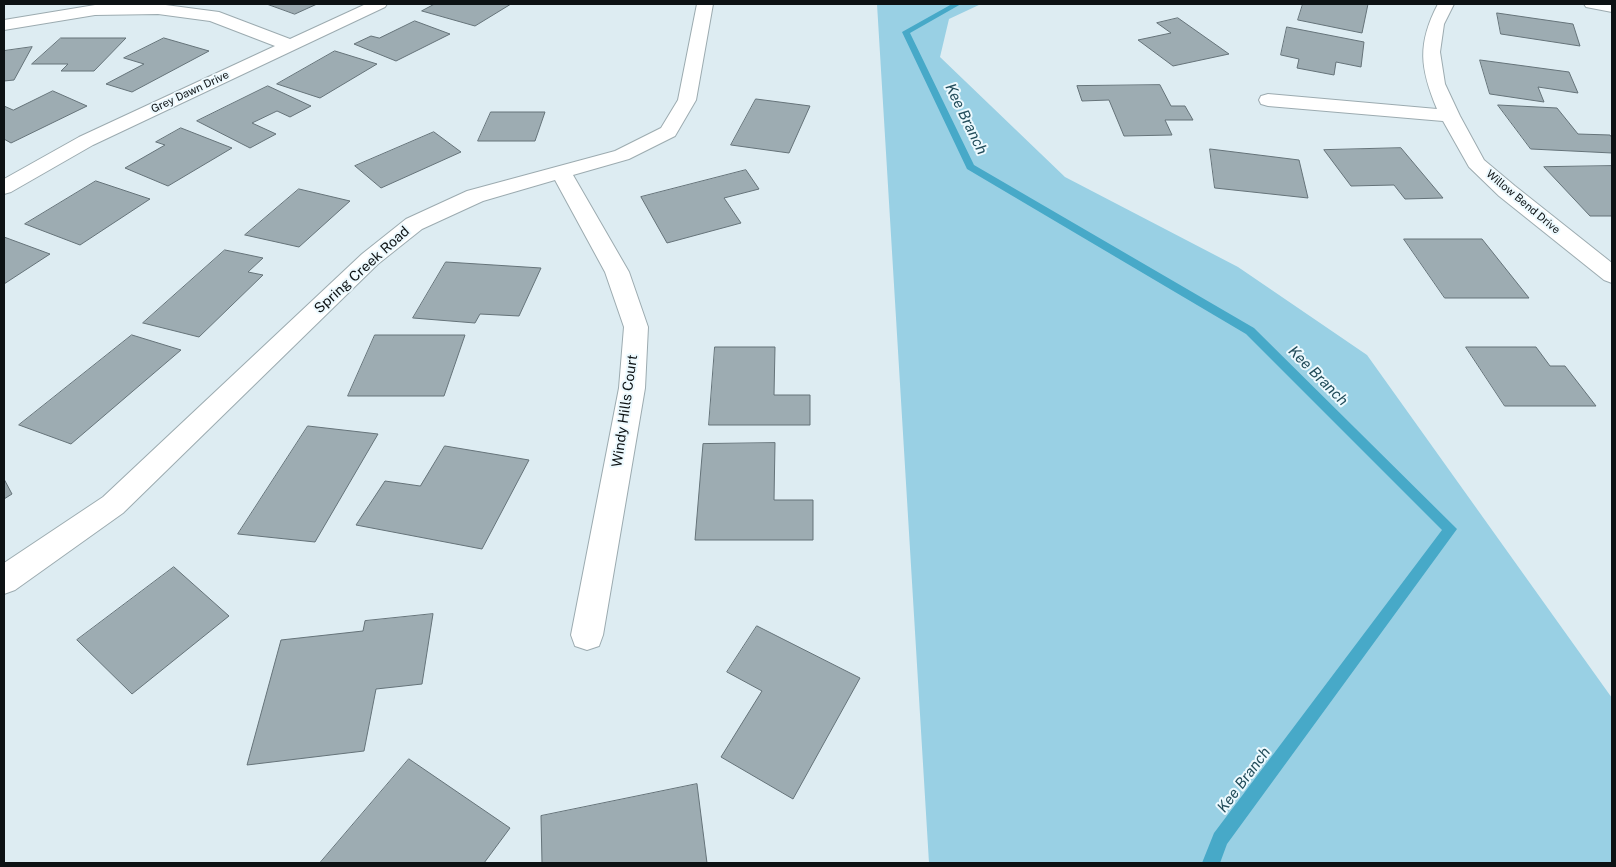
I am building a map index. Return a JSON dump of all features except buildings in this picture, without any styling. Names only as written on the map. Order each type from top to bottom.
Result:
[{"type":"street","name":"Grey Dawn Drive","points":[[4,188],[86,142],[379,4]]},
{"type":"street","name":"Spring Creek Road","points":[[4,580],[114,505],[370,259],[414,224],[475,196],[622,155],[668,132],[687,100],[705,4]]},
{"type":"street","name":"Willow Bend Drive","points":[[1446,4],[1436,24],[1431,52],[1436,84],[1450,116],[1476,163],[1507,191],[1612,275]]},
{"type":"street","points":[[1592,4],[1612,7]]},
{"type":"street","points":[[4,25],[94,10],[158,9],[213,16],[289,45]]},
{"type":"street","points":[[1268,100],[1450,116]]},
{"type":"street","name":"Windy Hills Court","points":[[560,172],[617,272],[636,327],[632,388],[587,635]]},
{"type":"shaded area","points":[[877,4],[981,4],[949,19],[940,57],[1065,177],[1238,267],[1367,355],[1612,698],[1612,863],[929,863]]},
{"type":"waterway","name":"Kee Branch","points":[[957,4],[906,32],[970,167],[1250,331],[1450,529],[1220,839],[1211,863]]}]
